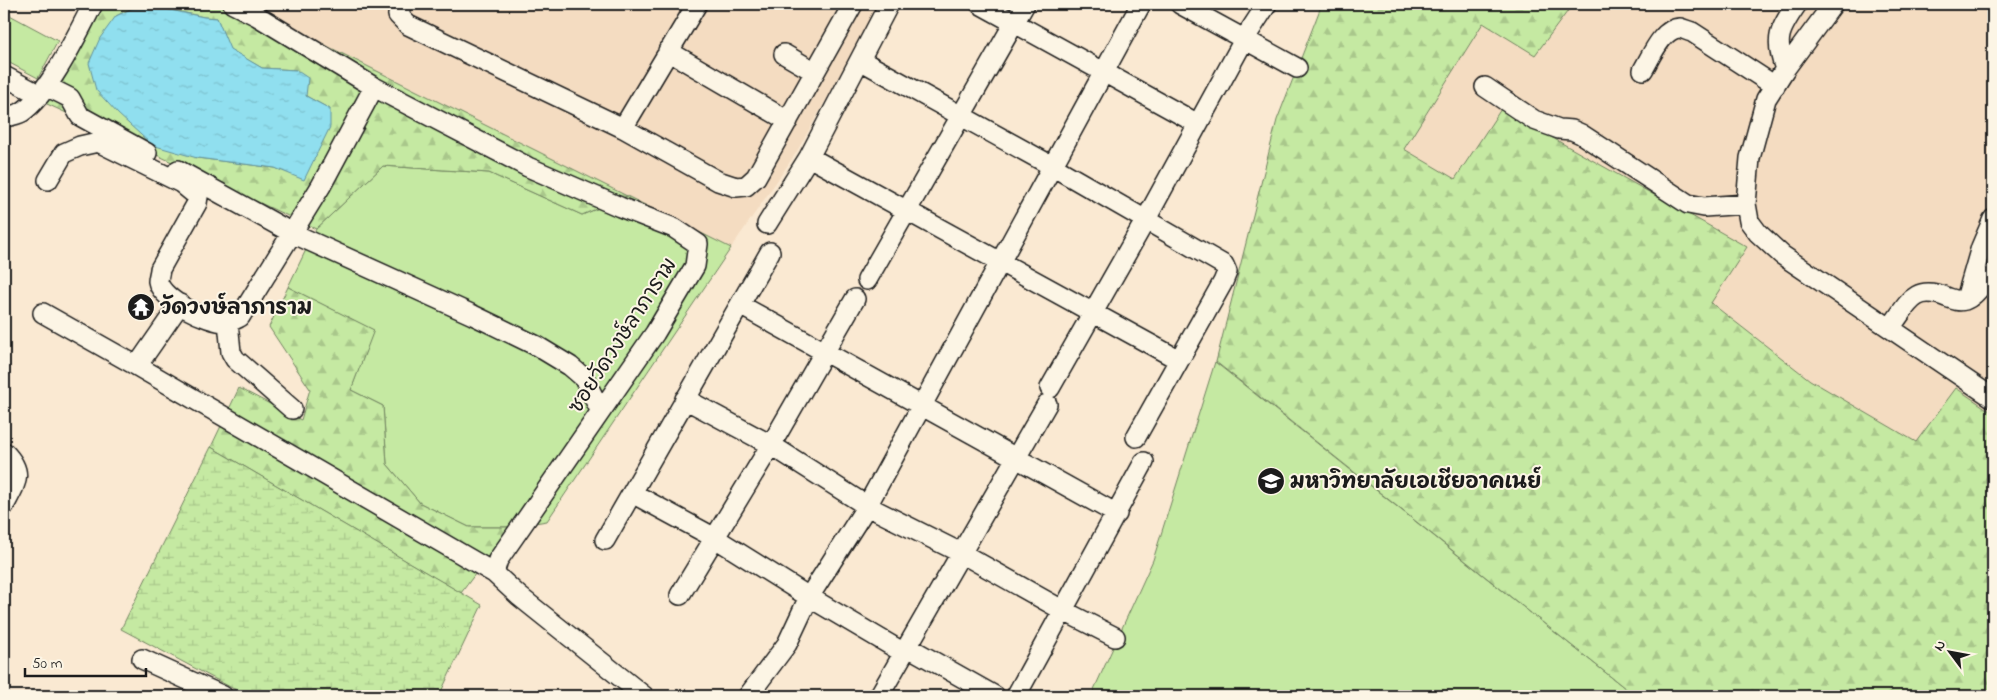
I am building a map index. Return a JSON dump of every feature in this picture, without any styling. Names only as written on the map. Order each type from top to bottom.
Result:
[{"type":"street","points":[[4,117],[21,113],[43,90],[92,4]]},
{"type":"street","name":"ซอยวัดวงษ์ลาภาราม","points":[[232,4],[257,16],[374,87],[528,167],[674,228],[698,244],[695,266],[655,333],[498,560],[494,573]]},
{"type":"street","points":[[402,4],[398,14],[408,25],[623,128],[718,181],[736,187],[746,186],[756,177],[853,4]]},
{"type":"street","points":[[623,128],[697,4]]},
{"type":"street","points":[[767,224],[809,157],[889,4]]},
{"type":"street","points":[[980,4],[1198,124]]},
{"type":"street","points":[[867,280],[1025,4]]},
{"type":"street","points":[[748,696],[787,644],[809,597],[867,506],[1142,4]]},
{"type":"street","points":[[1180,4],[1297,68]]},
{"type":"street","points":[[879,696],[1016,458],[1093,312],[1245,38],[1267,4]]},
{"type":"street","points":[[1785,70],[1779,51],[1779,37],[1786,19],[1797,4]]},
{"type":"street","points":[[1833,4],[1766,99],[1750,158],[1746,204],[1749,221],[1758,233],[1782,255],[1993,398]]},
{"type":"street","points":[[1643,70],[1664,36],[1670,30],[1680,28],[1692,32],[1775,86]]},
{"type":"street","points":[[668,51],[788,121]]},
{"type":"street","points":[[784,54],[815,72]]},
{"type":"street","points":[[860,60],[960,117],[1052,166],[1224,265],[1227,272],[1136,437]]},
{"type":"street","points":[[4,76],[70,98],[80,116],[292,233],[537,346],[570,366],[584,378],[600,410]]},
{"type":"street","points":[[48,180],[64,153],[80,146],[98,142],[181,183],[198,197],[197,202],[160,269],[158,281],[162,289],[180,304],[195,313],[212,320],[228,322],[240,317],[247,308],[320,186],[374,87]]},
{"type":"street","points":[[1485,87],[1534,120],[1581,134],[1688,204],[1704,207],[1746,204]]},
{"type":"street","points":[[809,157],[999,263],[1179,360]]},
{"type":"street","points":[[1966,300],[1981,247],[1993,219]]},
{"type":"street","points":[[605,540],[770,252]]},
{"type":"street","points":[[1890,328],[1916,295],[1924,292],[1934,292],[1958,301],[1966,300],[1993,274]]},
{"type":"street","points":[[680,595],[771,445],[855,299]]},
{"type":"street","points":[[137,366],[180,304]]},
{"type":"street","points":[[740,305],[1117,514]]},
{"type":"street","points":[[43,313],[494,573],[519,596],[644,696]]},
{"type":"street","points":[[228,322],[231,352],[235,359],[292,409]]},
{"type":"street","points":[[685,399],[771,445],[867,506],[961,553],[1064,611],[1115,636]]},
{"type":"street","points":[[4,452],[17,468],[16,482],[4,506]]},
{"type":"street","points":[[1016,696],[1144,462]]},
{"type":"street","points":[[632,492],[715,538],[809,597],[995,696]]},
{"type":"street","points":[[142,659],[223,696]]},
{"type":"shaded area","points":[[243,4],[880,4],[796,153],[731,248]]},
{"type":"shaded area","points":[[1322,4],[1993,4],[1993,696],[1091,696],[1153,560],[1216,362],[1277,120]]},
{"type":"green space","points":[[82,4],[141,4],[116,16],[197,158],[275,168],[296,175],[330,109],[306,96],[296,70],[262,68],[229,49],[217,18],[145,4],[243,4],[627,196],[582,215],[489,173],[383,166],[316,229],[32,97]]},
{"type":"green space","points":[[1322,4],[1573,4],[1535,55],[1483,23],[1404,149],[1455,179],[1501,109],[1747,247],[1711,303],[1810,380],[1916,442],[1956,388],[1993,413],[1993,696],[1635,696],[1216,362],[1277,120]]},
{"type":"green space","points":[[4,12],[58,41],[38,78],[4,60]]},
{"type":"green space","points":[[383,166],[489,173],[582,215],[627,196],[731,248],[547,521],[510,527],[469,527],[420,503],[387,464],[383,406],[351,390],[373,330],[288,287],[316,229]]},
{"type":"green space","points":[[288,287],[374,330],[351,390],[383,406],[387,464],[420,503],[469,527],[510,527],[461,593],[211,447],[239,388],[301,420],[310,389],[269,327]]},
{"type":"green space","name":"มหาวิทยาลัยเอเชียอาคเนย์","points":[[1215,362],[1635,696],[1091,696],[1153,560]]},
{"type":"green space","points":[[211,447],[482,605],[439,696],[247,696],[121,629]]},
{"type":"water","points":[[141,4],[217,18],[230,49],[262,68],[296,70],[308,78],[306,96],[330,109],[330,127],[304,180],[275,168],[197,158],[152,145],[118,114],[96,90],[89,63],[100,38],[116,16]]},
{"type":"place","name":"วัดวงษ์ลาภาราม","points":[[141,307]]},
{"type":"place","name":"มหาวิทยาลัยเอเชียอาคเนย์","points":[[1271,481]]}]
